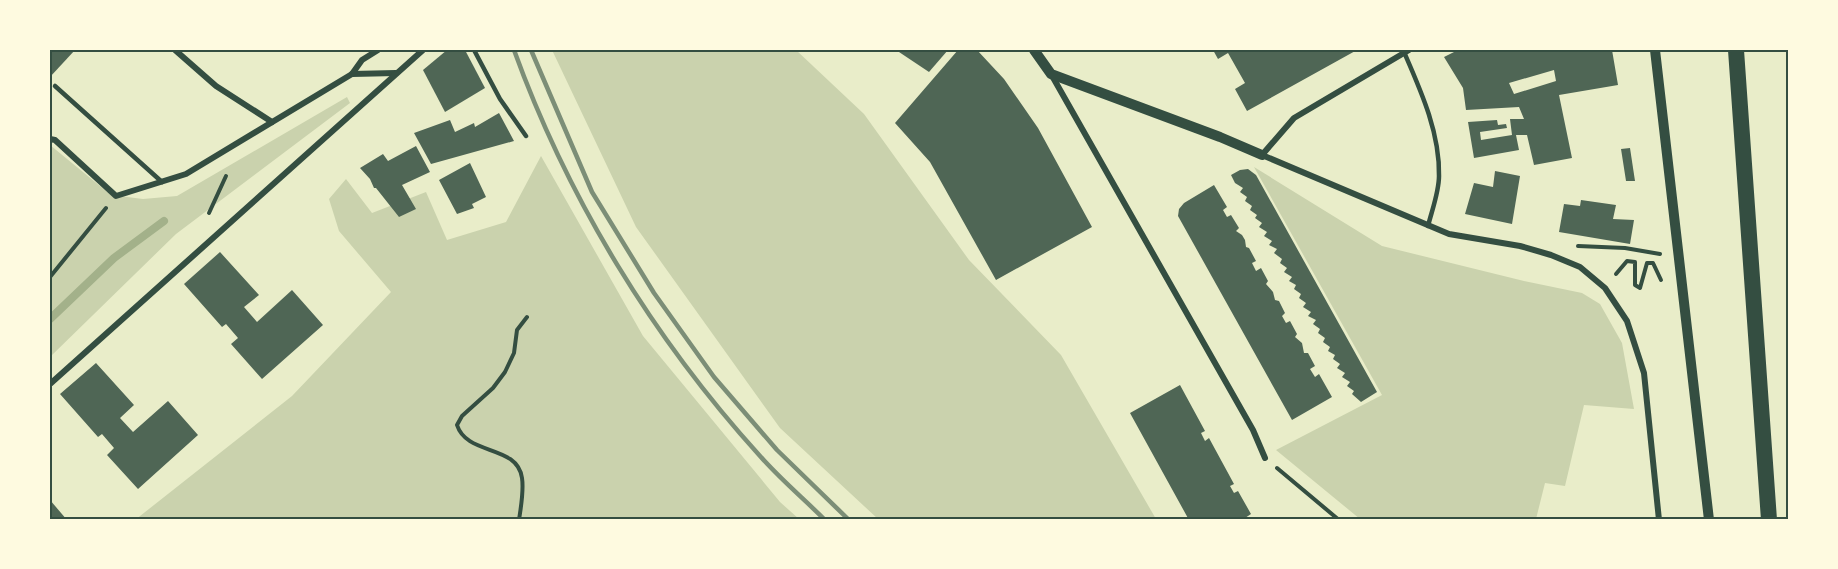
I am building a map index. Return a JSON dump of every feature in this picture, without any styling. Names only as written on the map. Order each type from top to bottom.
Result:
[{"type":"highway","points":[[1736,50],[1769,519]]},
{"type":"street","points":[[175,50],[216,86],[272,122]]},
{"type":"street","points":[[50,139],[55,140],[116,196],[186,174],[352,74],[362,60],[378,50]]},
{"type":"street","points":[[50,384],[423,50]]},
{"type":"street","points":[[1034,50],[1051,74],[1253,430],[1265,458]]},
{"type":"street","points":[[1655,50],[1709,519]]},
{"type":"street","points":[[1262,155],[1294,118],[1406,51]]},
{"type":"street","points":[[352,74],[397,73]]},
{"type":"street","points":[[1051,74],[1220,137],[1449,234],[1520,246],[1580,267],[1605,288],[1628,321],[1644,373],[1659,519]]},
{"type":"lane","points":[[474,50],[500,99],[526,136]]},
{"type":"lane","points":[[1406,51],[1435,137],[1439,177],[1428,226]]},
{"type":"lane","points":[[55,86],[162,182]]},
{"type":"path","points":[[209,213],[226,176]]},
{"type":"path","points":[[50,277],[116,196]]},
{"type":"path","points":[[1578,246],[1625,248],[1663,255]]},
{"type":"path","points":[[1616,274],[1627,261],[1635,262],[1635,285],[1640,288],[1647,263],[1653,263],[1663,284]]},
{"type":"path","points":[[519,519],[522,503],[522,478],[519,466],[510,458],[470,442],[460,435],[457,424],[462,416],[493,388],[505,372],[514,353],[517,330],[526,317]]},
{"type":"path","points":[[1265,458],[1339,519]]},
{"type":"green space","points":[[552,50],[796,50],[864,114],[969,260],[1061,355],[1156,519],[878,519],[780,428],[636,227]]},
{"type":"green space","points":[[347,97],[350,103],[176,234],[50,357],[50,145],[111,195],[143,199],[177,196]]},
{"type":"green space","points":[[541,156],[643,336],[780,502],[799,519],[135,520],[292,396],[391,292],[339,231],[329,199],[346,179],[372,213],[426,192],[447,240],[506,222]]},
{"type":"green space","points":[[1254,167],[1382,246],[1582,293],[1600,304],[1622,343],[1634,409],[1584,405],[1565,486],[1545,483],[1536,519],[1360,519],[1276,450],[1382,395]]},
{"type":"building","points":[[50,50],[75,50],[50,77]]},
{"type":"building","points":[[447,50],[465,50],[485,88],[445,112],[423,70]]},
{"type":"building","points":[[896,50],[948,50],[929,72]]},
{"type":"building","points":[[958,50],[977,50],[1004,79],[1038,128],[1092,227],[996,280],[930,162],[895,123]]},
{"type":"building","points":[[1213,50],[1357,50],[1247,111],[1235,89],[1245,83],[1228,53],[1218,59]]},
{"type":"building","points":[[1458,50],[1612,50],[1618,85],[1559,95],[1572,158],[1534,165],[1527,135],[1516,135],[1519,150],[1474,158],[1468,122],[1497,120],[1498,125],[1506,124],[1507,128],[1480,132],[1481,140],[1512,135],[1510,119],[1524,119],[1519,107],[1466,110],[1463,88],[1444,57]],"holes":[[[1554,70],[1556,81],[1514,94],[1509,83]]]},
{"type":"building","points":[[499,113],[514,141],[431,164],[414,133],[450,120],[455,132],[474,123],[475,127]]},
{"type":"building","points":[[416,146],[430,172],[402,185],[416,209],[399,217],[360,168],[383,154],[388,161]]},
{"type":"building","points":[[1630,148],[1635,181],[1626,181],[1621,149]]},
{"type":"building","points":[[470,163],[486,197],[472,204],[474,208],[457,214],[439,180]]},
{"type":"building","points":[[1248,169],[1256,175],[1377,392],[1361,402],[1352,394],[1354,391],[1347,386],[1350,382],[1342,377],[1345,373],[1337,368],[1340,364],[1333,359],[1335,355],[1328,351],[1330,347],[1323,342],[1325,338],[1318,333],[1320,329],[1313,324],[1316,320],[1308,316],[1311,312],[1303,307],[1306,303],[1299,298],[1301,294],[1294,289],[1296,285],[1289,281],[1292,277],[1284,272],[1287,268],[1280,263],[1282,259],[1274,253],[1277,249],[1269,245],[1272,241],[1264,236],[1267,232],[1259,227],[1262,223],[1255,218],[1257,215],[1250,210],[1252,206],[1245,201],[1247,197],[1240,192],[1243,188],[1235,183],[1231,175]]},
{"type":"building","points":[[1495,171],[1520,176],[1512,224],[1465,214],[1474,183],[1493,187]]},
{"type":"building","points":[[1214,185],[1227,207],[1223,210],[1227,217],[1231,215],[1239,228],[1236,231],[1242,235],[1246,247],[1249,248],[1256,261],[1252,263],[1256,271],[1261,268],[1268,281],[1266,284],[1285,313],[1282,316],[1286,323],[1290,321],[1297,334],[1295,337],[1302,343],[1304,353],[1308,353],[1315,366],[1310,369],[1315,377],[1319,374],[1332,397],[1292,420],[1178,216],[1179,209],[1184,203]]},
{"type":"building","points":[[1581,200],[1616,205],[1613,219],[1634,220],[1630,244],[1559,232],[1564,204],[1580,206]]},
{"type":"building","points":[[220,252],[259,295],[244,307],[257,322],[292,290],[323,325],[262,379],[231,344],[238,338],[226,324],[222,327],[184,284]]},
{"type":"building","points":[[96,363],[134,405],[120,418],[133,432],[168,401],[198,435],[138,489],[107,455],[114,448],[102,434],[98,437],[60,394]]},
{"type":"building","points":[[1180,385],[1205,431],[1201,433],[1205,441],[1209,438],[1234,484],[1230,486],[1234,493],[1238,491],[1251,514],[1242,520],[1189,520],[1130,413]]},
{"type":"building","points":[[50,500],[67,520],[50,520]]},
{"type":"waterway","points":[[50,319],[114,258],[164,221]]},
{"type":"railway","points":[[514,50],[560,160],[587,213],[649,315],[721,411],[784,481],[825,520]]},
{"type":"railway","points":[[531,50],[592,192],[654,293],[714,377],[777,450],[849,520]]}]
